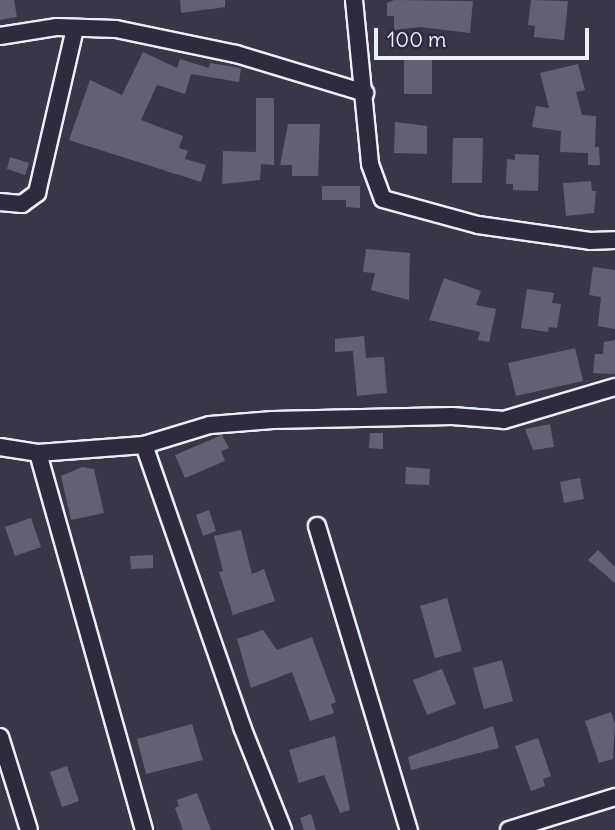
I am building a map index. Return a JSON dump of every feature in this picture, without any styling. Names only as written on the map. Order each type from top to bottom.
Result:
[{"type":"street","points":[[354,0],[370,164],[383,199],[478,225],[590,241],[615,240]]},
{"type":"street","points":[[0,36],[75,28],[116,29],[236,54],[365,93]]},
{"type":"street","points":[[0,202],[22,204],[37,193],[75,28]]},
{"type":"street","points":[[0,447],[38,453],[144,445],[210,425],[272,420],[452,416],[505,420],[615,387]]},
{"type":"street","points":[[144,445],[242,727],[283,830]]},
{"type":"street","points":[[38,453],[144,830]]},
{"type":"street","points":[[317,526],[409,830]]},
{"type":"street","points":[[0,737],[29,830]]},
{"type":"street","points":[[509,830],[615,797]]},
{"type":"building","points":[[0,0],[14,0],[17,17],[0,20]]},
{"type":"building","points":[[180,0],[225,0],[225,7],[181,13]]},
{"type":"building","points":[[394,0],[473,1],[470,33],[420,27],[394,30],[394,16],[387,16],[387,3]]},
{"type":"building","points":[[531,0],[568,1],[564,40],[534,37],[535,26],[528,25]]},
{"type":"building","points":[[143,52],[177,68],[180,59],[209,68],[210,63],[241,68],[239,82],[191,74],[185,94],[157,85],[141,120],[183,136],[179,148],[188,151],[185,159],[206,165],[201,182],[69,140],[90,80],[122,95]]},
{"type":"building","points":[[404,60],[432,60],[432,94],[404,94]]},
{"type":"building","points":[[578,64],[585,90],[576,92],[582,115],[596,116],[595,147],[599,147],[600,165],[588,165],[588,153],[560,152],[561,131],[532,127],[536,106],[549,108],[540,73]]},
{"type":"building","points":[[256,98],[274,98],[274,165],[261,164],[260,180],[222,184],[223,151],[256,152]]},
{"type":"building","points":[[395,122],[427,126],[427,154],[394,153]]},
{"type":"building","points":[[288,124],[320,124],[318,176],[292,176],[292,165],[280,165]]},
{"type":"building","points":[[453,138],[483,138],[482,183],[452,183]]},
{"type":"building","points":[[515,154],[539,155],[538,191],[513,190],[513,184],[506,184],[507,159],[515,160]]},
{"type":"building","points":[[10,157],[29,163],[25,175],[7,169]]},
{"type":"building","points":[[591,181],[592,191],[596,191],[594,213],[566,216],[563,183]]},
{"type":"building","points":[[322,186],[360,186],[360,208],[346,207],[346,200],[322,200]]},
{"type":"building","points":[[366,249],[410,253],[409,300],[371,290],[375,273],[363,272]]},
{"type":"building","points":[[593,267],[615,270],[615,329],[598,326],[601,297],[589,295]]},
{"type":"building","points":[[444,278],[481,291],[476,305],[496,309],[489,342],[478,340],[480,332],[429,320]]},
{"type":"building","points":[[527,289],[554,293],[552,303],[561,304],[557,328],[549,327],[548,332],[521,328]]},
{"type":"building","points":[[364,336],[366,358],[384,357],[387,393],[357,396],[353,351],[335,352],[335,339]]},
{"type":"building","points":[[615,340],[615,374],[593,373],[595,354],[603,354],[604,342]]},
{"type":"building","points":[[575,348],[583,381],[516,396],[508,363]]},
{"type":"building","points":[[550,424],[554,447],[533,450],[525,429]]},
{"type":"building","points":[[370,433],[383,433],[383,449],[369,448]]},
{"type":"building","points":[[222,435],[229,448],[221,451],[225,461],[185,478],[175,455]]},
{"type":"building","points":[[82,467],[94,469],[104,513],[71,520],[61,476]]},
{"type":"building","points":[[406,467],[430,469],[429,485],[405,484]]},
{"type":"building","points":[[580,478],[584,499],[564,503],[560,482]]},
{"type":"building","points":[[209,510],[216,531],[203,536],[196,515]]},
{"type":"building","points":[[31,518],[41,547],[15,556],[5,527]]},
{"type":"building","points":[[241,530],[252,574],[264,569],[275,601],[233,615],[219,572],[223,571],[214,536]]},
{"type":"building","points":[[598,550],[615,567],[615,583],[588,560]]},
{"type":"building","points":[[153,555],[153,568],[131,569],[130,556]]},
{"type":"building","points":[[447,598],[462,651],[435,658],[420,606]]},
{"type":"building","points":[[263,630],[277,650],[312,637],[336,702],[331,704],[334,713],[310,721],[292,672],[251,688],[237,639]]},
{"type":"building","points":[[502,660],[513,701],[484,709],[473,668]]},
{"type":"building","points":[[442,669],[456,704],[427,715],[413,680]]},
{"type":"building","points":[[611,712],[615,724],[613,759],[599,763],[585,721]]},
{"type":"building","points":[[192,724],[203,760],[146,774],[137,739]]},
{"type":"building","points":[[493,726],[499,748],[411,770],[408,757]]},
{"type":"building","points":[[335,736],[350,810],[340,813],[324,775],[299,783],[289,750]]},
{"type":"building","points":[[538,738],[551,776],[543,779],[545,786],[531,791],[515,746]]},
{"type":"building","points":[[67,766],[79,801],[62,807],[50,772]]},
{"type":"building","points":[[197,793],[211,830],[183,830],[175,808],[179,806],[177,800]]},
{"type":"building","points":[[311,814],[316,830],[304,830],[300,818]]}]
